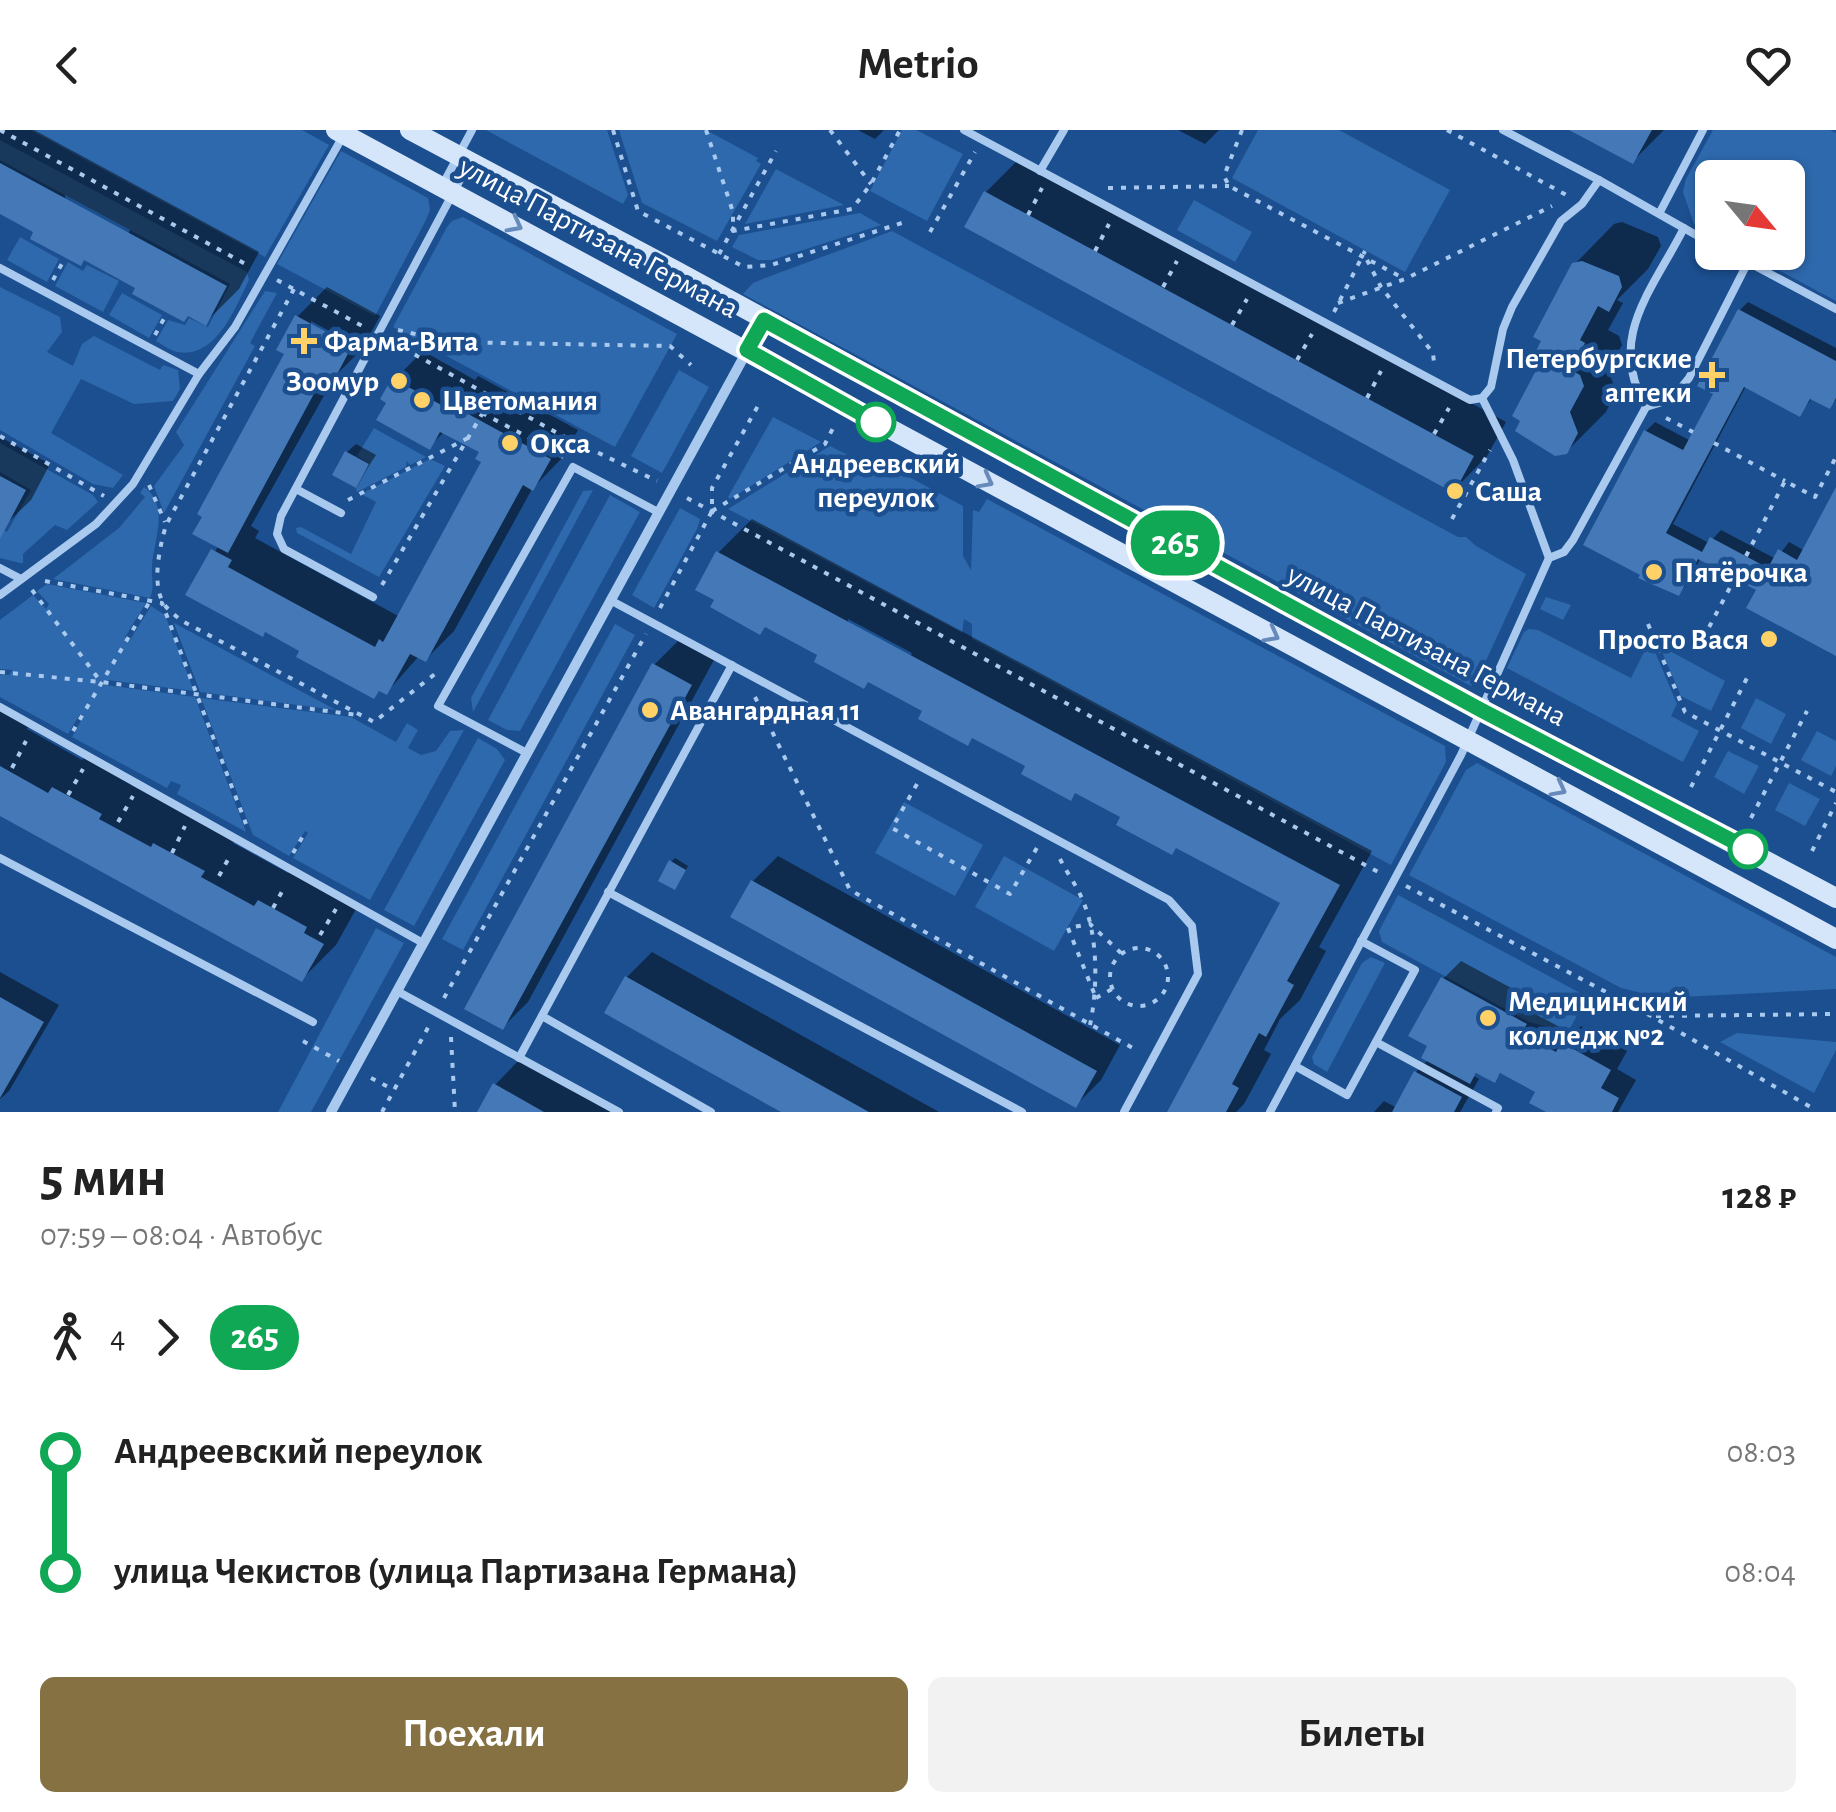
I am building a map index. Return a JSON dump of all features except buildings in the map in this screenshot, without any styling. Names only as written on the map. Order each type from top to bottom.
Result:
[{"type":"main road","name":"улица Партизана Германа","points":[[410,130],[1836,898]]},
{"type":"main road","name":"улица Партизана Германа","points":[[342,131],[1836,939]]},
{"type":"street","points":[[331,1112],[764,320]]},
{"type":"lane","points":[[373,597],[284,549],[277,534],[282,516],[378,335],[463,159],[472,130]]},
{"type":"lane","points":[[964,130],[1470,400],[1482,398],[1491,388],[1503,329],[1512,307],[1562,220],[1582,204],[1599,180]]},
{"type":"lane","points":[[1045,173],[1064,130]]},
{"type":"lane","points":[[1504,130],[1695,234]]},
{"type":"lane","points":[[1660,212],[1703,130]]},
{"type":"lane","points":[[0,595],[115,506],[138,475],[199,374],[234,327],[342,131]]},
{"type":"lane","points":[[1646,407],[1634,386],[1628,359],[1631,331],[1684,228]]},
{"type":"lane","points":[[0,268],[199,374]]},
{"type":"lane","points":[[1270,1112],[1468,740],[1549,558],[1564,552],[1574,540],[1646,407],[1672,398],[1689,378],[1744,270]]},
{"type":"lane","points":[[1763,270],[1836,309]]},
{"type":"lane","points":[[1482,398],[1512,460],[1549,558]]},
{"type":"lane","points":[[526,753],[438,706],[573,467],[658,512]]},
{"type":"lane","points":[[296,489],[337,511]]},
{"type":"lane","points":[[0,568],[21,579]]},
{"type":"lane","points":[[610,600],[1169,900],[1192,926],[1198,974],[1124,1112]]},
{"type":"lane","points":[[519,1058],[732,666]]},
{"type":"lane","points":[[0,707],[424,943]]},
{"type":"lane","points":[[0,858],[313,1022]]},
{"type":"lane","points":[[608,892],[1022,1112]]},
{"type":"lane","points":[[1295,1066],[1347,1095],[1415,970],[1362,941]]},
{"type":"lane","points":[[397,991],[619,1112]]},
{"type":"lane","points":[[542,1016],[711,1112]]},
{"type":"lane","points":[[1376,1042],[1498,1108],[1496,1112]]},
{"type":"path","points":[[0,130],[657,482]]},
{"type":"path","points":[[613,130],[638,212],[744,267],[771,265],[908,221]]},
{"type":"path","points":[[706,130],[733,212],[733,231]]},
{"type":"path","points":[[830,130],[872,184]]},
{"type":"path","points":[[733,231],[852,209],[872,184],[900,130]]},
{"type":"path","points":[[1228,186],[1224,176],[1242,130]]},
{"type":"path","points":[[1447,130],[1582,204]]},
{"type":"path","points":[[930,232],[982,139]]},
{"type":"path","points":[[719,254],[776,151]]},
{"type":"path","points":[[1028,214],[1045,173]]},
{"type":"path","points":[[1075,189],[1228,186],[1405,279]]},
{"type":"path","points":[[1338,304],[1405,279],[1570,196]]},
{"type":"path","points":[[1095,251],[1116,211]]},
{"type":"path","points":[[1162,287],[1184,248]]},
{"type":"path","points":[[1297,360],[1338,304],[1365,252]]},
{"type":"path","points":[[46,293],[65,258]]},
{"type":"path","points":[[1364,259],[1381,287],[1434,353],[1436,384]]},
{"type":"path","points":[[1232,325],[1254,286]]},
{"type":"path","points":[[247,828],[162,602],[158,577],[160,547],[166,525],[294,289]]},
{"type":"path","points":[[149,347],[167,313]]},
{"type":"path","points":[[378,335],[399,330],[448,342],[546,346],[654,344],[670,346],[691,366]]},
{"type":"path","points":[[1367,398],[1388,358]]},
{"type":"path","points":[[1434,434],[1456,394]]},
{"type":"path","points":[[373,597],[492,397]]},
{"type":"path","points":[[382,1112],[712,511],[712,488],[760,404]]},
{"type":"path","points":[[1646,407],[1693,432]]},
{"type":"path","points":[[482,413],[562,455],[553,472]]},
{"type":"path","points":[[712,511],[825,444],[833,428]]},
{"type":"path","points":[[1452,519],[1499,433]]},
{"type":"path","points":[[0,436],[100,493],[115,506]]},
{"type":"path","points":[[337,511],[468,438]]},
{"type":"path","points":[[1714,443],[1815,497],[1836,457]]},
{"type":"path","points":[[138,475],[152,488],[166,525]]},
{"type":"path","points":[[1746,556],[1785,481]]},
{"type":"path","points":[[688,498],[1653,1016],[1814,1109]]},
{"type":"path","points":[[1697,650],[1735,578]]},
{"type":"path","points":[[50,582],[162,602],[182,621],[374,722],[447,664]]},
{"type":"path","points":[[35,593],[101,682]]},
{"type":"path","points":[[68,740],[150,600]]},
{"type":"path","points":[[1648,624],[1685,712],[1836,792]]},
{"type":"path","points":[[742,670],[850,890],[1153,1059]]},
{"type":"path","points":[[0,672],[363,716]]},
{"type":"path","points":[[1691,786],[1747,678]]},
{"type":"path","points":[[1751,818],[1807,711]]},
{"type":"path","points":[[12,768],[34,726]]},
{"type":"path","points":[[68,796],[90,757]]},
{"type":"path","points":[[925,769],[892,828],[1010,894],[1044,836],[1083,900],[1090,924],[1096,998],[1090,1024]]},
{"type":"path","points":[[118,822],[140,785]]},
{"type":"path","points":[[1812,851],[1836,803]]},
{"type":"path","points":[[172,853],[192,814]]},
{"type":"path","points":[[274,908],[306,832]]},
{"type":"path","points":[[219,876],[239,840]]},
{"type":"path","points":[[320,935],[343,897]]},
{"type":"path","points":[[1090,924],[1068,928],[1096,998]]},
{"type":"path","points":[[1090,924],[1121,953]]},
{"type":"path","points":[[1146,948],[1158,954],[1166,965],[1169,978],[1157,1001],[1132,1006],[1120,1000],[1112,989],[1109,976],[1121,953],[1146,948]]},
{"type":"path","points":[[1096,998],[1112,989]]},
{"type":"path","points":[[1653,1016],[1836,1014]]},
{"type":"path","points":[[450,1020],[454,1112]]},
{"type":"path","points":[[303,1041],[344,1063]]},
{"type":"path","points":[[372,1078],[394,1090]]},
{"type":"shaded area","points":[[30,130],[302,130],[329,145],[265,257]]},
{"type":"shaded area","points":[[486,130],[607,130],[628,195],[623,204]]},
{"type":"shaded area","points":[[619,130],[706,130],[758,158],[756,161],[761,164],[717,241],[642,203]]},
{"type":"shaded area","points":[[902,130],[916,130],[963,154],[927,221],[870,191]]},
{"type":"shaded area","points":[[1258,130],[1339,130],[1450,190],[1405,272],[1232,178]]},
{"type":"shaded area","points":[[1713,130],[1836,133],[1836,301],[1779,270],[1805,270],[1805,160],[1696,160]]},
{"type":"shaded area","points":[[0,140],[247,272],[249,280],[238,303],[214,339],[192,352],[175,351],[156,341],[168,320],[185,325],[189,318],[208,327],[230,284],[0,160]]},
{"type":"shaded area","points":[[341,151],[428,198],[430,210],[426,220],[375,316],[277,264]]},
{"type":"shaded area","points":[[1695,163],[1695,225],[1683,192]]},
{"type":"shaded area","points":[[776,169],[844,205],[745,224]]},
{"type":"shaded area","points":[[1194,200],[1252,232],[1235,262],[1177,230]]},
{"type":"shaded area","points":[[860,213],[881,225],[772,260],[758,260],[732,247],[739,235]]},
{"type":"shaded area","points":[[463,217],[677,334],[615,447],[393,327],[447,227]]},
{"type":"shaded area","points":[[892,231],[1458,537],[1466,537],[1526,574],[1477,680],[1471,686],[743,294],[753,283]]},
{"type":"shaded area","points":[[20,237],[59,259],[47,282],[7,260]]},
{"type":"shaded area","points":[[68,262],[83,271],[87,265],[119,281],[103,312],[55,286]]},
{"type":"shaded area","points":[[0,287],[60,317],[62,332],[47,352],[73,366],[82,344],[94,336],[160,370],[163,365],[178,370],[180,389],[173,401],[134,404],[81,379],[51,433],[123,475],[113,488],[93,484],[0,430]]},
{"type":"shaded area","points":[[265,291],[277,293],[250,343],[255,346],[164,513],[154,486],[184,445],[176,432]]},
{"type":"shaded area","points":[[122,293],[162,315],[149,338],[109,315]]},
{"type":"shaded area","points":[[679,370],[709,387],[662,473],[631,456]]},
{"type":"shaded area","points":[[773,417],[821,442],[730,499],[728,497]]},
{"type":"shaded area","points":[[374,428],[426,457],[410,465],[407,461],[406,467],[357,492],[370,464],[357,456]]},
{"type":"shaded area","points":[[0,443],[93,495],[98,502],[67,530],[55,525],[23,554],[23,563],[0,558],[0,529],[7,532],[31,490],[0,472]]},
{"type":"shaded area","points":[[830,446],[867,465],[872,457],[963,506],[963,556],[971,570],[973,510],[979,512],[987,499],[1445,746],[1446,762],[1391,865],[972,639],[972,624],[964,619],[962,633],[728,509]]},
{"type":"shaded area","points":[[430,459],[445,466],[379,577],[297,533],[296,528],[301,527],[351,554],[376,502],[361,494]]},
{"type":"shaded area","points":[[144,487],[152,494],[158,513],[150,598],[53,579],[119,528],[145,497],[140,493]]},
{"type":"shaded area","points":[[593,490],[473,712],[471,698],[583,491]]},
{"type":"shaded area","points":[[610,495],[640,512],[520,731],[507,730],[488,720]]},
{"type":"shaded area","points":[[680,508],[700,519],[654,608],[632,595]]},
{"type":"shaded area","points":[[47,584],[146,603],[125,637],[130,640],[151,606],[165,615],[194,691],[108,680],[105,685],[195,697],[246,832],[177,794],[181,785],[171,781],[167,788],[72,737],[83,717],[80,714],[68,734],[0,697],[0,675],[9,675],[12,670],[0,669],[0,620],[33,595],[46,609],[49,604],[37,591]]},
{"type":"shaded area","points":[[1546,597],[1571,605],[1563,620],[1540,609]]},
{"type":"shaded area","points":[[174,623],[336,710],[200,692]]},
{"type":"shaded area","points":[[615,624],[635,635],[463,950],[442,939]]},
{"type":"shaded area","points":[[1529,629],[1631,678],[1650,640],[1677,704],[1671,716],[1699,731],[1683,762],[1507,668]]},
{"type":"shaded area","points":[[1659,645],[1725,681],[1711,711],[1681,696]]},
{"type":"shaded area","points":[[201,698],[351,717],[396,742],[407,723],[418,730],[408,748],[421,755],[436,751],[450,731],[464,730],[370,900],[293,858],[308,833],[305,831],[289,856],[253,835]]},
{"type":"shaded area","points":[[1756,698],[1786,714],[1771,744],[1741,728]]},
{"type":"shaded area","points":[[1817,731],[1836,741],[1836,766],[1831,776],[1801,760]]},
{"type":"shaded area","points":[[478,738],[497,749],[505,760],[414,926],[384,910]]},
{"type":"shaded area","points":[[1728,751],[1759,766],[1744,794],[1714,777]]},
{"type":"shaded area","points":[[1477,763],[1836,957],[1836,989],[1662,998],[1621,988],[1409,875],[1466,770]]},
{"type":"shaded area","points":[[1789,783],[1820,799],[1805,826],[1775,810]]},
{"type":"shaded area","points":[[904,802],[983,845],[955,896],[875,853]]},
{"type":"shaded area","points":[[1004,856],[1083,900],[1054,951],[975,907]]},
{"type":"shaded area","points":[[1398,895],[1584,995],[1585,1001],[1568,1032],[1529,1022],[1382,942],[1379,931]]},
{"type":"shaded area","points":[[376,928],[404,943],[311,1112],[278,1112]]},
{"type":"shaded area","points":[[1371,957],[1385,963],[1327,1072],[1314,1064],[1312,1057],[1362,963]]},
{"type":"shaded area","points":[[1737,1033],[1836,1042],[1836,1050],[1814,1093],[1720,1042]]},
{"type":"bus line","name":"265","points":[[876,422],[747,350],[764,320],[1481,710],[1748,849]]},
{"type":"place","name":"Фарма-Вита","points":[[304,341]]},
{"type":"place","name":"Петербургские аптеки","points":[[1712,375]]},
{"type":"place","name":"Зоомур","points":[[399,381]]},
{"type":"place","name":"Цветомания","points":[[422,400]]},
{"type":"place","name":"Андреевский переулок","points":[[876,422]]},
{"type":"place","name":"Окса","points":[[510,443]]},
{"type":"place","name":"Саша","points":[[1455,491]]},
{"type":"place","name":"Пятёрочка","points":[[1654,572]]},
{"type":"place","name":"Просто Вася","points":[[1769,639]]},
{"type":"place","name":"Авангардная 11","points":[[650,710]]},
{"type":"place","name":"Медицинский колледж №2","points":[[1488,1018]]}]
